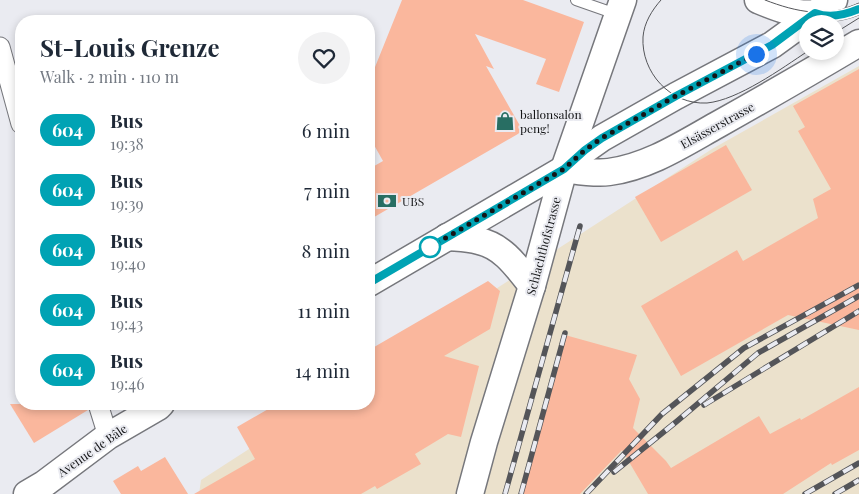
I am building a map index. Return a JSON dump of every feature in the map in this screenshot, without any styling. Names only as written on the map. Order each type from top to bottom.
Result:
[{"type":"main road","points":[[758,0],[803,14],[825,7]]},
{"type":"main road","name":"Schlachthofstrasse","points":[[470,494],[532,286],[564,169],[620,7]]},
{"type":"main road","points":[[375,279],[564,169],[602,138],[772,45],[825,7]]},
{"type":"main road","name":"Elsässerstrasse","points":[[564,169],[610,172],[644,163],[676,148],[859,43]]},
{"type":"main road","points":[[447,237],[479,241],[498,249],[511,260],[532,286]]},
{"type":"main road","name":"Avenue de Bâle","points":[[39,491],[108,436],[156,410]]},
{"type":"street","points":[[0,47],[15,100]]},
{"type":"street","points":[[100,410],[108,436]]},
{"type":"lane","points":[[576,0],[620,7]]},
{"type":"lane","points":[[825,7],[826,16],[849,14],[859,9]]},
{"type":"shaded area","points":[[859,66],[859,494],[199,494],[201,480],[310,410],[375,410],[375,367],[712,149]]},
{"type":"building","points":[[402,0],[523,0],[584,22],[559,92],[536,84],[546,59],[475,34],[494,69],[486,66],[523,131],[375,217],[375,166],[383,161],[375,147],[375,67]]},
{"type":"building","points":[[859,69],[859,330],[788,315],[681,376],[641,306],[737,250],[743,261],[818,218],[813,199],[831,189],[798,131],[805,127],[793,106]]},
{"type":"building","points":[[726,145],[752,190],[661,242],[635,197]]},
{"type":"building","points":[[488,281],[500,291],[490,329],[444,356],[479,366],[461,437],[448,434],[415,454],[421,464],[377,489],[375,486],[361,494],[194,494],[255,459],[237,427],[267,410],[375,410],[375,347]]},
{"type":"building","points":[[565,335],[637,355],[629,379],[640,399],[633,428],[671,468],[759,416],[770,434],[800,418],[801,420],[859,387],[859,450],[832,465],[831,463],[783,494],[648,494],[622,450],[580,494],[521,494]]},
{"type":"building","points":[[10,404],[15,404],[15,410],[88,410],[34,443]]},
{"type":"building","points":[[165,457],[188,494],[121,494],[113,481],[138,466],[141,471]]},
{"type":"tram line","points":[[661,0],[652,12],[645,27],[643,37],[644,50],[647,62],[660,84],[681,98],[694,102],[707,103],[719,101],[759,83],[799,57]]},
{"type":"tram line","points":[[765,0],[788,8],[812,12],[836,11],[859,3]]},
{"type":"tram line","points":[[844,27],[859,18]]},
{"type":"railway","points":[[505,494],[580,226]]},
{"type":"railway","points":[[586,494],[662,414],[744,348],[859,285]]},
{"type":"railway","points":[[614,472],[758,353],[859,296]]},
{"type":"railway","points":[[704,405],[859,311]]},
{"type":"railway","points":[[521,494],[565,333]]},
{"type":"railway","points":[[805,494],[859,463]]},
{"type":"railway","points":[[835,494],[859,480]]},
{"type":"bus line","name":"604","points":[[375,279],[564,169],[602,138],[772,45],[815,13],[836,16],[849,14],[859,9]]},
{"type":"place","name":"ballonsalon peng!","points":[[505,121]]},
{"type":"place","name":"UBS","points":[[387,201]]},
{"type":"route","points":[[430,247],[564,169],[602,138],[756,54]]}]
